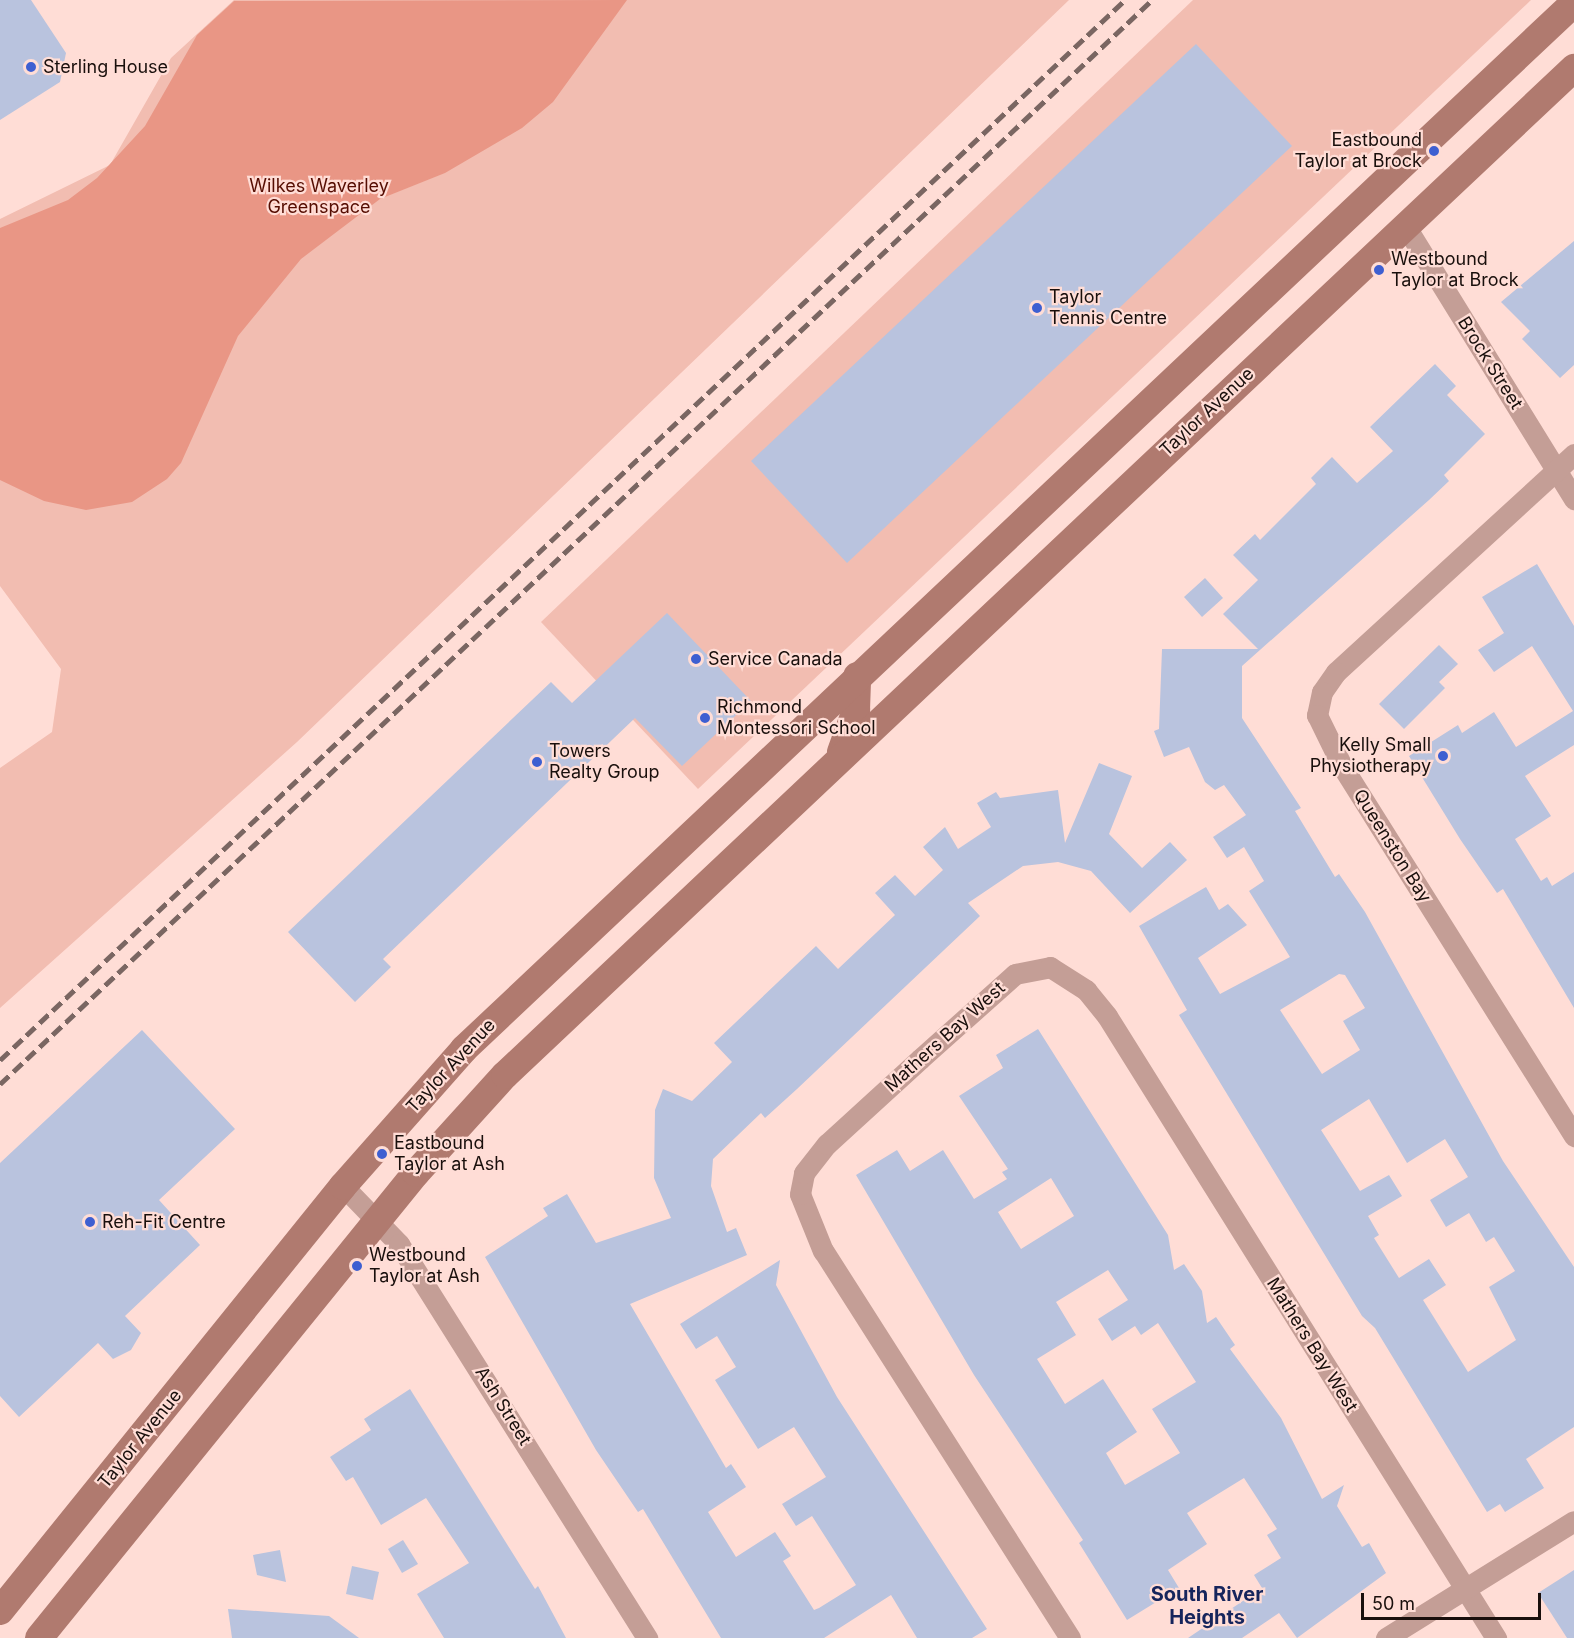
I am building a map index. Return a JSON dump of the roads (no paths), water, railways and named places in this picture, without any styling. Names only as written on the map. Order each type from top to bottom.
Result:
[{"type":"main road","name":"Taylor Avenue","points":[[0,1611],[343,1186],[464,1049],[1574,3]]},
{"type":"main road","name":"Taylor Avenue","points":[[39,1638],[378,1222],[505,1075],[1574,68]]},
{"type":"main road","name":"Taylor Avenue","points":[[840,757],[856,710],[858,676]]},
{"type":"street","name":"Brock Street","points":[[1406,227],[1574,499]]},
{"type":"street","name":"Queenston Bay","points":[[1574,454],[1336,672],[1322,692],[1317,715],[1342,766],[1574,1136]]},
{"type":"street","name":"Mathers Bay West","points":[[1070,1638],[823,1251],[800,1194],[804,1173],[827,1144],[920,1059],[1015,974],[1050,967],[1086,990],[1107,1016],[1496,1638]]},
{"type":"street","name":"Ash Street","points":[[343,1186],[378,1222],[435,1298],[647,1638]]},
{"type":"street","points":[[1386,1638],[1574,1521]]},
{"type":"railway","points":[[0,1060],[1125,0]]},
{"type":"railway","points":[[0,1084],[1152,0]]},
{"type":"place","name":"Sterling House","points":[[31,67]]},
{"type":"place","name":"Eastbound Taylor at Brock","points":[[1434,151]]},
{"type":"place","name":"Westbound Taylor at Brock","points":[[1379,270]]},
{"type":"place","name":"Taylor Tennis Centre","points":[[1037,308]]},
{"type":"place","name":"Service Canada","points":[[696,659]]},
{"type":"place","name":"Richmond Montessori School","points":[[705,718]]},
{"type":"place","name":"Kelly Small Physiotherapy","points":[[1443,756]]},
{"type":"place","name":"Towers Realty Group","points":[[537,762]]},
{"type":"place","name":"Eastbound Taylor at Ash","points":[[382,1154]]},
{"type":"place","name":"Reh-Fit Centre","points":[[90,1222]]},
{"type":"place","name":"Westbound Taylor at Ash","points":[[357,1266]]},
{"type":"district","name":"South River Heights","points":[[1207,1606]]},
{"type":"park label","name":"Wilkes Waverley Greenspace","points":[[319,198]]}]
